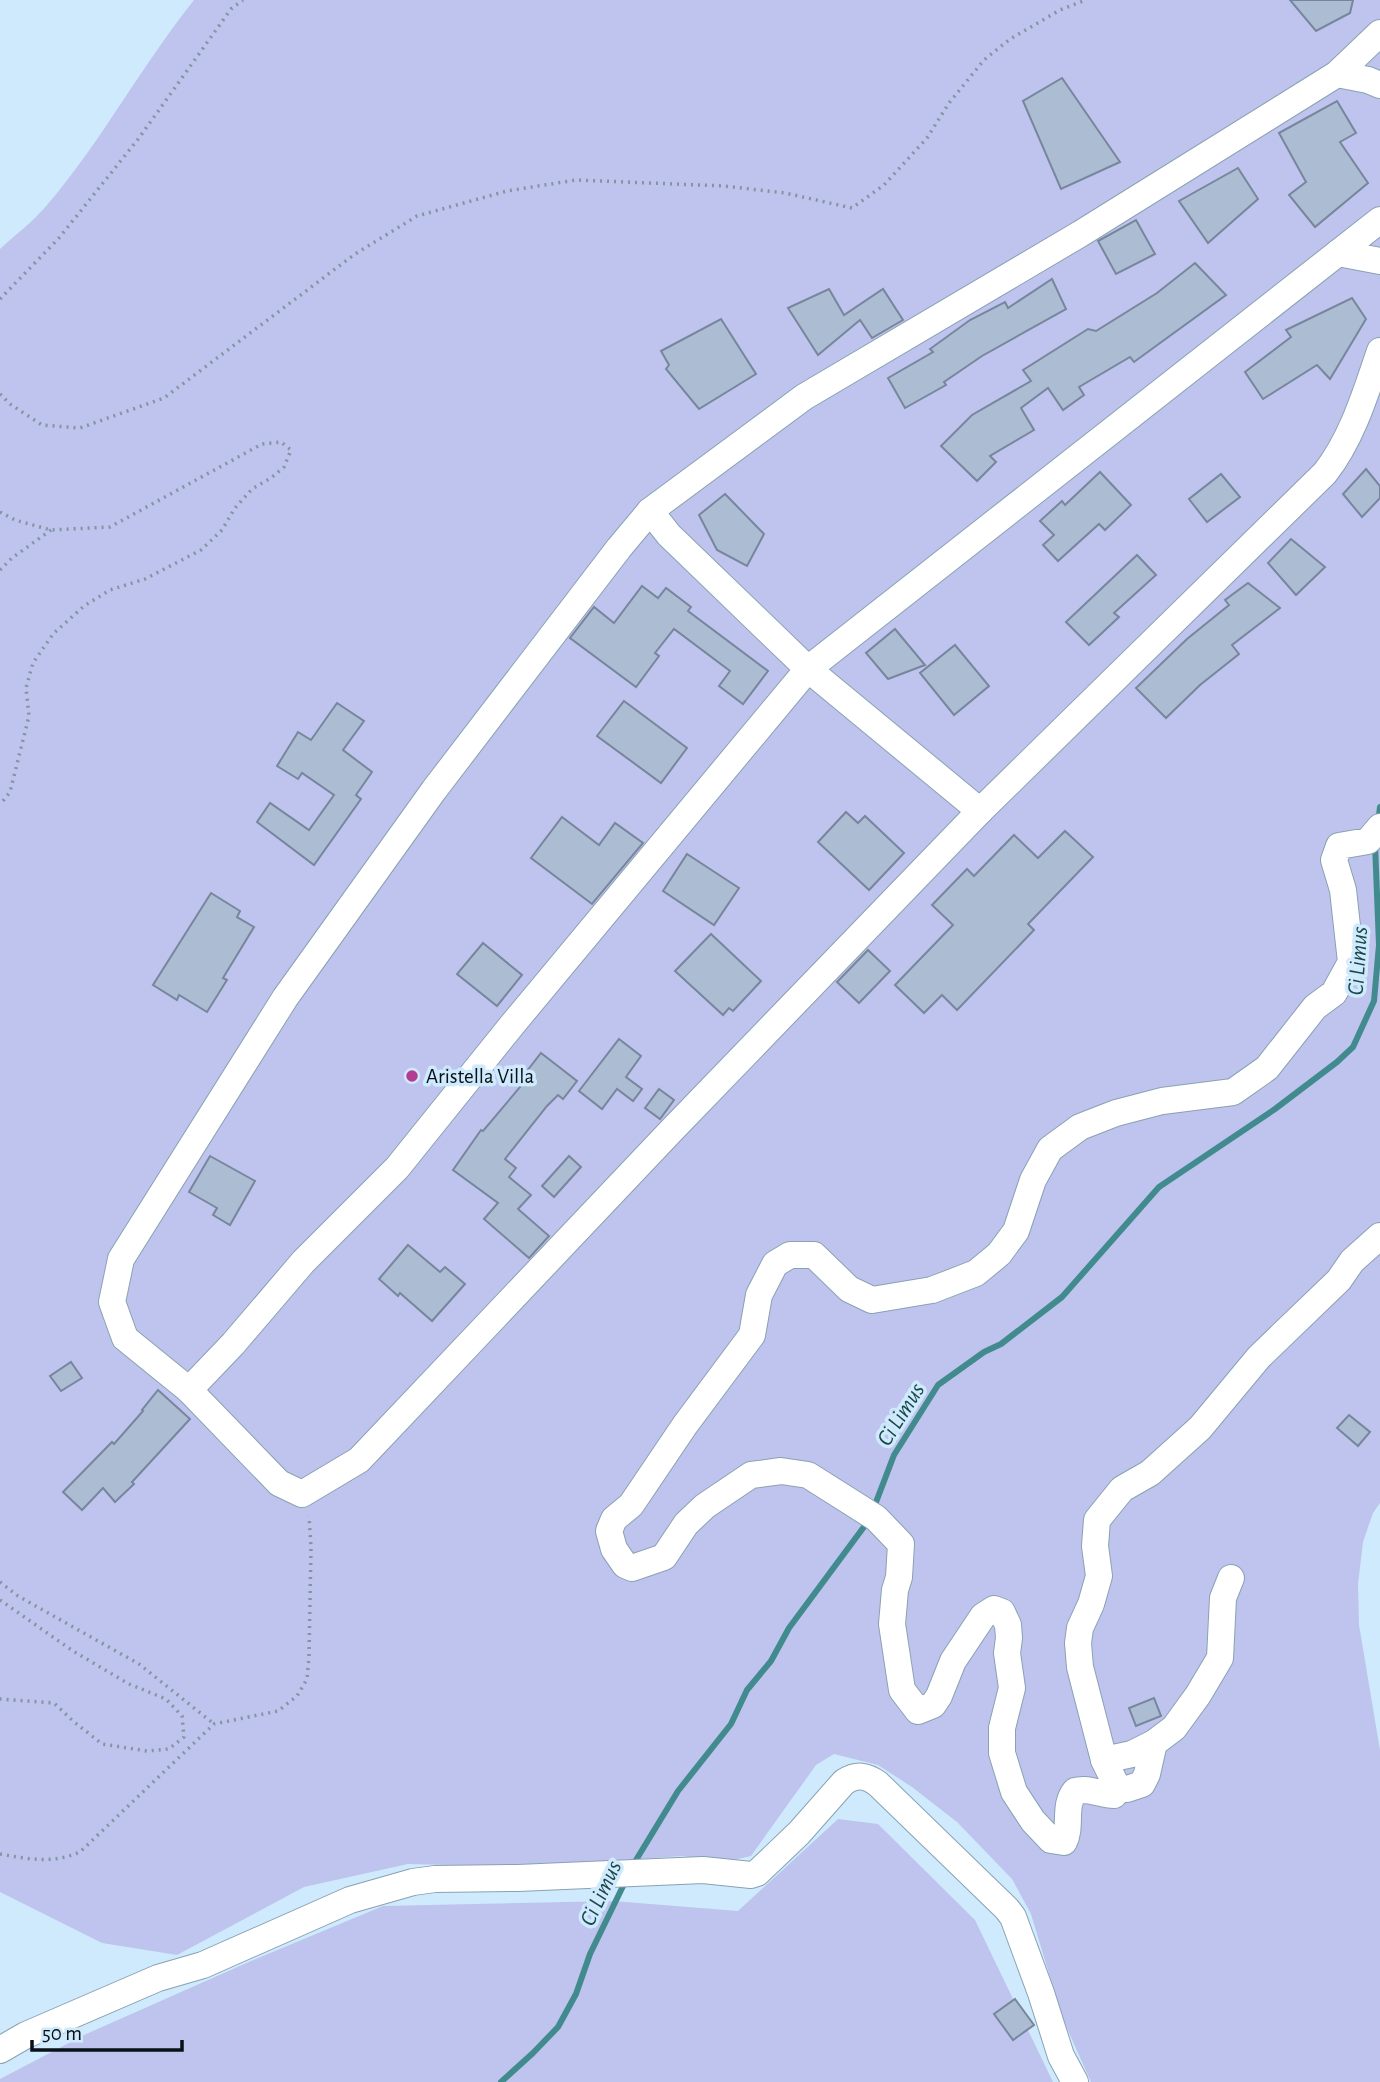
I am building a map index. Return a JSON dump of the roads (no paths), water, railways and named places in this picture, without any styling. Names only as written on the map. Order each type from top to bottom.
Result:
[{"type":"street","points":[[1380,33],[1338,74],[1080,234],[804,397],[650,511],[434,790],[285,998],[121,1259],[112,1302],[125,1338],[189,1390],[279,1483],[302,1494],[359,1460],[980,811],[1325,473],[1337,458],[1347,436],[1380,351]]},
{"type":"street","points":[[1338,74],[1380,85]]},
{"type":"street","points":[[189,1390],[303,1262],[397,1168],[512,1025],[808,669],[1380,220]]},
{"type":"street","points":[[1338,253],[1380,261]]},
{"type":"street","points":[[650,511],[669,535],[808,669],[980,811]]},
{"type":"street","points":[[1118,1789],[1114,1795],[1082,1789],[1075,1791],[1069,1804],[1069,1833],[1065,1842],[1051,1840],[1033,1821],[1014,1791],[1002,1753],[1002,1728],[1012,1688],[1007,1653],[1008,1625],[1002,1612],[994,1609],[983,1616],[953,1661],[933,1705],[918,1711],[912,1706],[902,1690],[892,1624],[901,1544],[876,1518],[808,1475],[781,1471],[751,1475],[705,1506],[685,1524],[664,1558],[632,1568],[625,1565],[614,1549],[609,1531],[614,1519],[631,1506],[685,1425],[752,1335],[759,1295],[775,1264],[790,1255],[814,1255],[849,1289],[872,1300],[932,1290],[976,1273],[999,1254],[1016,1231],[1033,1180],[1050,1149],[1080,1127],[1116,1113],[1162,1101],[1233,1093],[1267,1068],[1315,1007],[1334,993],[1351,962],[1343,890],[1334,860],[1339,846],[1368,841],[1380,827]]},
{"type":"street","points":[[1118,1789],[1104,1760],[1080,1667],[1078,1643],[1080,1628],[1099,1576],[1095,1546],[1097,1520],[1122,1489],[1150,1473],[1199,1428],[1259,1357],[1339,1280],[1352,1261],[1380,1236]]},
{"type":"street","points":[[1104,1760],[1132,1754],[1154,1743],[1174,1728],[1198,1695],[1220,1658],[1223,1598],[1231,1578]]},
{"type":"street","points":[[1118,1789],[1142,1784],[1154,1743]]},
{"type":"street","points":[[0,2050],[26,2035],[158,1978],[203,1965],[350,1900],[413,1882],[703,1870],[751,1875],[757,1873],[799,1833],[844,1782],[850,1778],[864,1776],[878,1784],[1013,1917],[1061,2056],[1075,2082]]},
{"type":"waterway","name":"Ci Limus","points":[[1378,823],[1380,807]]},
{"type":"waterway","name":"Ci Limus","points":[[873,1510],[894,1455],[938,1385],[984,1352],[1001,1344],[1062,1297],[1159,1187],[1275,1109],[1353,1047],[1374,1001],[1379,945],[1375,844]]},
{"type":"waterway","name":"Ci Limus","points":[[633,1865],[678,1791],[731,1724],[747,1690],[771,1661],[789,1628],[869,1520]]},
{"type":"waterway","name":"Ci Limus","points":[[501,2082],[558,2027],[576,1994],[590,1954],[625,1882]]},
{"type":"place","name":"Aristella Villa","points":[[412,1076]]}]
